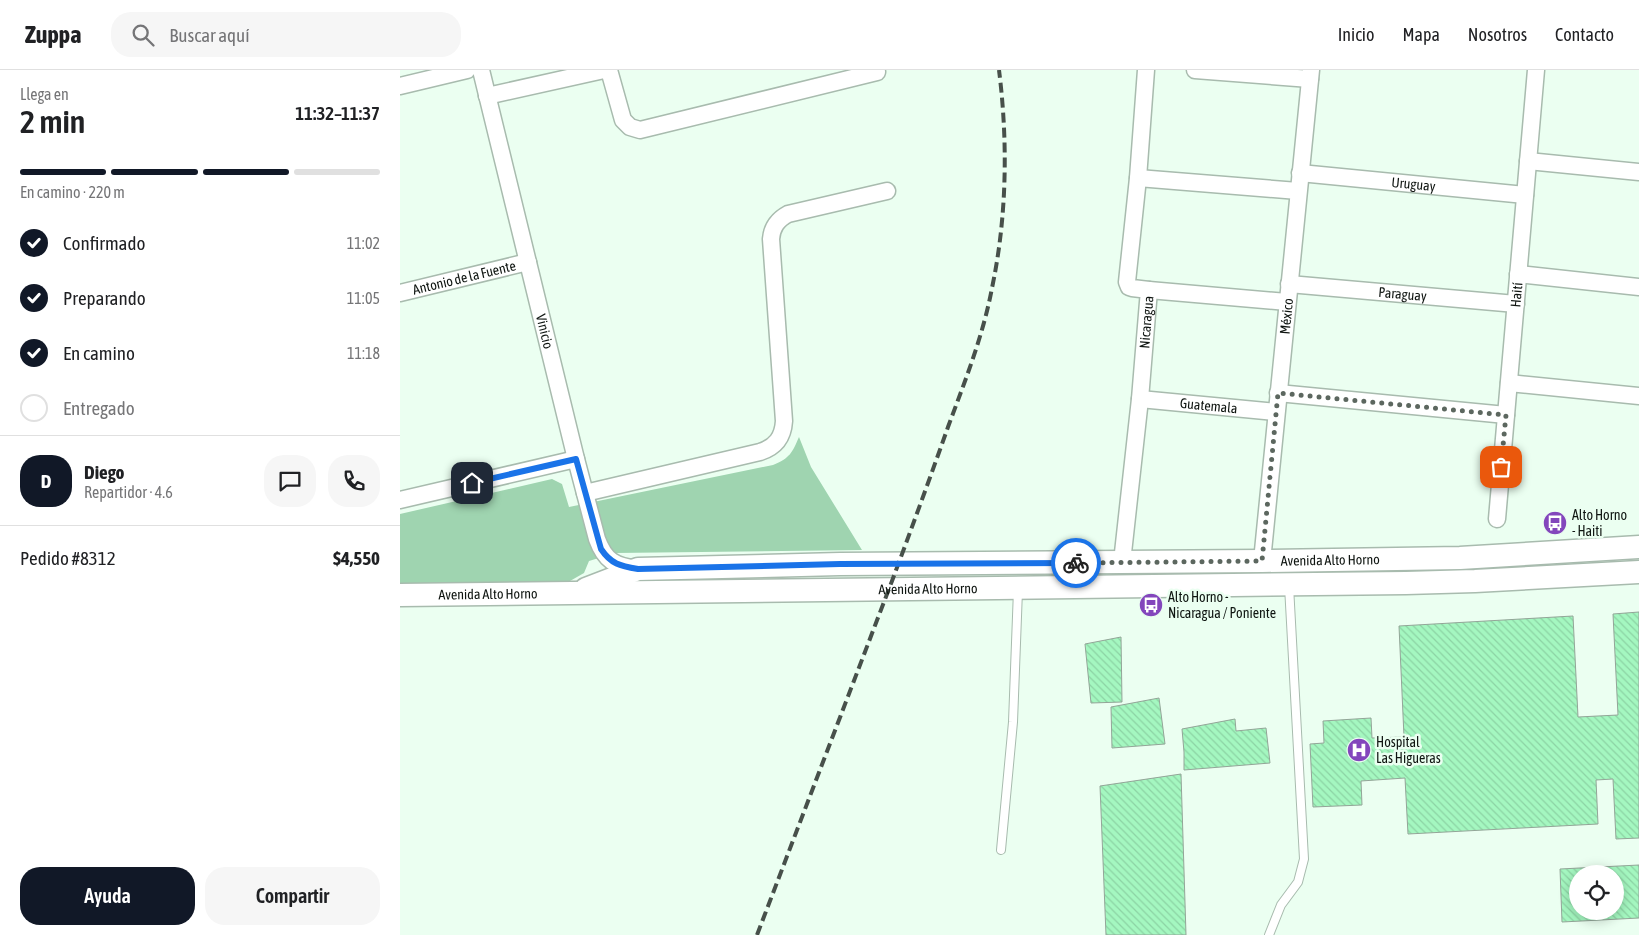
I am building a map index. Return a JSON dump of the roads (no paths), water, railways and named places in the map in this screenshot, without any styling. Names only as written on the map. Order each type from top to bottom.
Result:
[{"type":"main road","name":"Avenida Alto Horno","points":[[576,593],[605,580],[638,569],[840,564],[1460,558],[1639,547]]},
{"type":"main road","name":"Avenida Alto Horno","points":[[400,595],[1289,585],[1475,581],[1639,572]]},
{"type":"street","points":[[400,86],[467,70]]},
{"type":"street","name":"Vinicio","points":[[481,70],[576,459],[601,549],[609,560],[614,563],[638,569]]},
{"type":"street","points":[[487,96],[604,70]]},
{"type":"street","points":[[609,70],[623,120],[630,127],[640,130],[877,72]]},
{"type":"street","name":"Nicaragua","points":[[1122,562],[1140,399],[1149,290],[1129,287],[1127,282],[1138,178],[1146,70]]},
{"type":"street","points":[[1195,70],[1310,75]]},
{"type":"street","name":"Haití","points":[[1497,518],[1536,70]]},
{"type":"street","name":"México","points":[[1262,561],[1310,75]]},
{"type":"street","points":[[1528,161],[1639,172]]},
{"type":"street","name":"Uruguay","points":[[1300,173],[1525,195]]},
{"type":"street","points":[[1138,178],[1298,191]]},
{"type":"street","points":[[585,493],[760,452],[773,446],[781,435],[784,421],[771,239],[774,227],[782,217],[788,214],[886,191]]},
{"type":"street","name":"Antonio de la Fuente","points":[[400,293],[528,262]]},
{"type":"street","points":[[1518,274],[1639,287]]},
{"type":"street","name":"Paraguay","points":[[1289,284],[1516,304]]},
{"type":"street","points":[[1149,290],[1287,302]]},
{"type":"street","points":[[1509,383],[1639,396]]},
{"type":"street","points":[[1278,393],[1506,415]]},
{"type":"street","name":"Guatemala","points":[[1140,399],[1276,412]]},
{"type":"street","points":[[400,500],[576,459]]},
{"type":"lane","points":[[1269,935],[1281,905],[1298,882],[1304,859],[1289,585]]},
{"type":"lane","points":[[1001,850],[1013,722],[1018,588]]},
{"type":"railway","points":[[757,935],[899,562],[984,324],[997,261],[1003,207],[1005,151],[999,70]]},
{"type":"place","name":"Alto Horno - Haiti","points":[[1555,523]]},
{"type":"place","name":"Alto Horno - Nicaragua / Poniente","points":[[1151,605]]},
{"type":"place","name":"Hospital Las Higueras","points":[[1359,750]]}]
